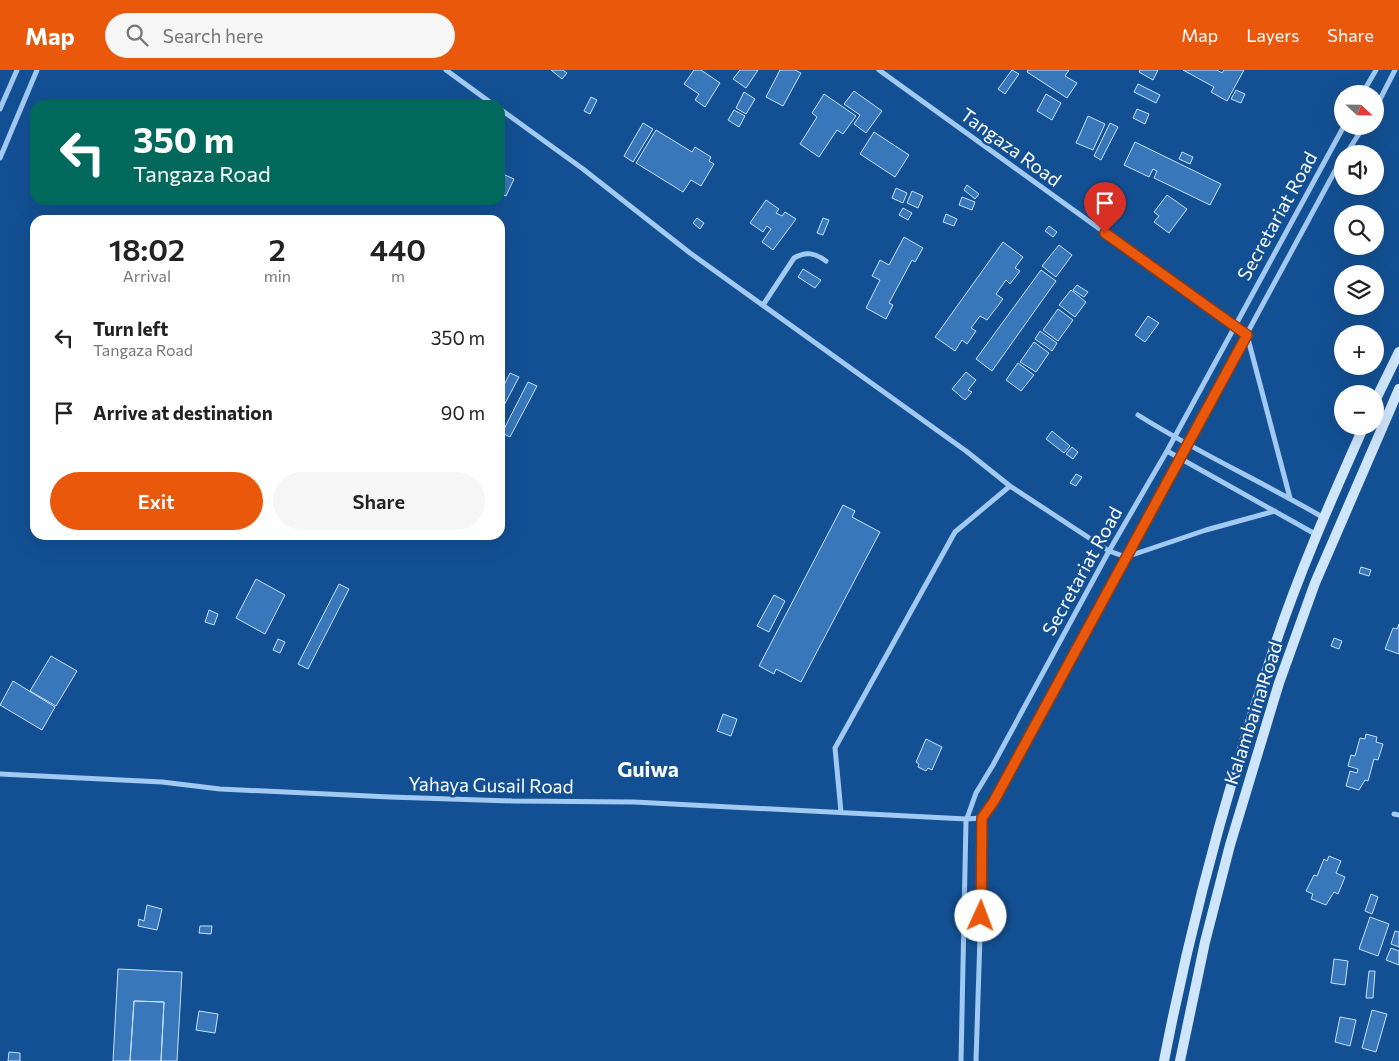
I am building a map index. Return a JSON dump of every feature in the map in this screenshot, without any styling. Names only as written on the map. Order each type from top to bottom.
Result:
[{"type":"main road","points":[[1383,385],[1399,352]]},
{"type":"main road","name":"Kalambaina Road","points":[[1180,1061],[1205,942],[1230,845],[1279,683],[1315,583],[1399,389]]},
{"type":"main road","points":[[1164,1061],[1186,954],[1244,742],[1273,650],[1324,519],[1360,435]]},
{"type":"street","points":[[0,109],[16,70]]},
{"type":"street","points":[[0,158],[37,70]]},
{"type":"street","points":[[446,70],[487,100]]},
{"type":"street","name":"Tangaza Road","points":[[879,70],[1247,335]]},
{"type":"street","points":[[1367,85],[1376,70]]},
{"type":"street","points":[[1384,91],[1395,70]]},
{"type":"street","points":[[505,113],[583,169],[690,253],[966,452],[1010,486],[1109,551],[1126,557],[1198,533],[1275,511]]},
{"type":"street","name":"Secretariat Road","points":[[961,1061],[966,820],[976,792],[1002,749],[1109,551],[1174,438],[1339,135]]},
{"type":"street","name":"Secretariat Road","points":[[982,818],[994,801],[1334,173]]},
{"type":"street","points":[[763,306],[794,258],[801,254],[811,253],[826,261]]},
{"type":"street","points":[[1247,335],[1290,498]]},
{"type":"street","points":[[1138,415],[1174,438],[1290,498],[1324,519]]},
{"type":"street","points":[[1167,450],[1318,535]]},
{"type":"street","points":[[842,812],[835,748],[955,532],[1010,486]]},
{"type":"street","name":"Yahaya Gusail Road","points":[[0,774],[162,782],[220,789],[390,797],[634,802],[966,820],[982,818]]},
{"type":"street","points":[[976,1061],[983,842],[982,818]]},
{"type":"building","points":[[551,70],[563,70],[567,73],[562,79]]},
{"type":"building","points":[[694,70],[701,70],[720,83],[705,107],[695,100],[699,94],[684,84]]},
{"type":"building","points":[[740,70],[758,70],[746,88],[733,79]]},
{"type":"building","points":[[780,70],[795,70],[801,73],[783,106],[766,97]]},
{"type":"building","points":[[1012,70],[1019,74],[1005,94],[998,89]]},
{"type":"building","points":[[1028,70],[1069,70],[1065,76],[1077,83],[1067,98],[1027,72]]},
{"type":"building","points":[[1140,70],[1158,70],[1153,80],[1139,72]]},
{"type":"building","points":[[1183,70],[1217,70],[1222,73],[1224,70],[1244,70],[1227,101],[1211,92],[1214,87]]},
{"type":"building","points":[[1138,84],[1160,95],[1156,103],[1134,92]]},
{"type":"building","points":[[1236,90],[1245,94],[1241,103],[1231,99]]},
{"type":"building","points":[[854,91],[882,111],[866,133],[854,124],[860,115],[844,104]]},
{"type":"building","points":[[744,92],[755,99],[746,114],[736,108]]},
{"type":"building","points":[[824,94],[856,116],[843,134],[837,130],[819,157],[800,144],[817,117],[812,113]]},
{"type":"building","points":[[1046,94],[1061,103],[1052,120],[1037,111]]},
{"type":"building","points":[[591,97],[597,100],[590,114],[584,111]]},
{"type":"building","points":[[1137,109],[1149,114],[1145,124],[1133,118]]},
{"type":"building","points":[[734,110],[745,116],[739,127],[728,120]]},
{"type":"building","points":[[1088,116],[1105,124],[1093,150],[1076,143]]},
{"type":"building","points":[[643,123],[653,129],[633,162],[624,156]]},
{"type":"building","points":[[1110,123],[1118,127],[1101,160],[1094,156]]},
{"type":"building","points":[[656,130],[692,152],[695,147],[711,157],[709,161],[714,164],[701,186],[691,180],[683,192],[636,163]]},
{"type":"building","points":[[874,132],[909,155],[895,177],[860,154]]},
{"type":"building","points":[[1135,142],[1221,184],[1210,205],[1154,178],[1157,171],[1153,169],[1149,177],[1124,165]]},
{"type":"building","points":[[1182,152],[1193,157],[1190,164],[1179,159]]},
{"type":"building","points":[[505,175],[514,179],[505,196]]},
{"type":"building","points":[[967,185],[979,194],[975,199],[964,190]]},
{"type":"building","points":[[896,188],[907,193],[903,203],[892,198]]},
{"type":"building","points":[[912,191],[923,196],[918,208],[907,203]]},
{"type":"building","points":[[1167,195],[1187,209],[1169,233],[1154,222],[1159,216],[1154,212]]},
{"type":"building","points":[[962,197],[975,202],[972,210],[959,205]]},
{"type":"building","points":[[766,200],[779,209],[776,213],[782,216],[785,212],[796,219],[773,250],[762,242],[771,229],[767,226],[763,232],[750,223]]},
{"type":"building","points":[[903,208],[912,213],[908,220],[899,215]]},
{"type":"building","points":[[946,214],[957,219],[954,226],[943,222]]},
{"type":"building","points":[[697,218],[704,223],[700,229],[693,223]]},
{"type":"building","points":[[823,218],[829,220],[823,235],[817,233]]},
{"type":"building","points":[[1049,226],[1057,232],[1053,237],[1045,231]]},
{"type":"building","points":[[904,237],[923,248],[915,262],[912,260],[889,303],[893,305],[886,319],[866,308],[880,280],[872,276],[880,260],[889,265]]},
{"type":"building","points":[[1003,242],[1023,257],[1015,268],[1020,271],[1010,284],[1006,280],[996,294],[1003,299],[987,320],[980,316],[971,328],[976,331],[967,344],[962,340],[955,351],[935,337]]},
{"type":"building","points":[[1059,245],[1072,255],[1056,277],[1042,266]]},
{"type":"building","points":[[803,269],[821,280],[815,288],[798,277]]},
{"type":"building","points":[[1041,270],[1056,281],[992,371],[976,359]]},
{"type":"building","points":[[1077,285],[1088,292],[1084,297],[1073,290]]},
{"type":"building","points":[[1071,290],[1086,302],[1075,317],[1059,305]]},
{"type":"building","points":[[1058,309],[1073,320],[1058,341],[1043,330]]},
{"type":"building","points":[[1148,316],[1159,323],[1145,342],[1135,335]]},
{"type":"building","points":[[1040,331],[1057,343],[1052,351],[1035,339]]},
{"type":"building","points":[[1034,342],[1049,353],[1036,372],[1020,362]]},
{"type":"building","points":[[1018,363],[1034,375],[1021,391],[1006,380]]},
{"type":"building","points":[[966,372],[976,380],[968,390],[972,392],[965,400],[952,389]]},
{"type":"building","points":[[510,373],[519,377],[505,404],[505,383]]},
{"type":"building","points":[[528,382],[537,386],[510,437],[505,434],[505,427]]},
{"type":"building","points":[[1052,431],[1070,446],[1064,453],[1046,439]]},
{"type":"building","points":[[1072,447],[1078,452],[1073,459],[1066,454]]},
{"type":"building","points":[[1076,474],[1082,477],[1076,486],[1070,483]]},
{"type":"building","points":[[843,505],[855,511],[852,517],[880,532],[801,682],[776,669],[774,674],[759,666]]},
{"type":"building","points":[[1361,567],[1371,570],[1369,576],[1359,573]]},
{"type":"building","points":[[256,579],[285,595],[265,634],[236,618]]},
{"type":"building","points":[[339,584],[349,589],[308,669],[298,664]]},
{"type":"building","points":[[774,595],[785,601],[769,632],[757,626]]},
{"type":"building","points":[[209,610],[218,614],[214,625],[205,622]]},
{"type":"building","points":[[1399,624],[1399,654],[1385,649],[1393,628],[1397,629]]},
{"type":"building","points":[[1334,638],[1342,641],[1339,649],[1331,646]]},
{"type":"building","points":[[278,639],[285,642],[280,653],[273,650]]},
{"type":"building","points":[[51,656],[77,671],[56,706],[30,691]]},
{"type":"building","points":[[13,681],[55,707],[42,730],[0,705]]},
{"type":"building","points":[[723,714],[737,719],[731,736],[717,731]]},
{"type":"building","points":[[1366,734],[1377,737],[1376,742],[1383,744],[1378,760],[1374,759],[1368,781],[1365,780],[1359,790],[1346,786],[1350,771],[1357,773],[1358,769],[1348,766],[1351,755],[1355,756],[1360,738],[1365,739]]},
{"type":"building","points":[[926,739],[942,747],[932,770],[928,768],[926,771],[918,767],[919,764],[916,762]]},
{"type":"building","points":[[1329,856],[1341,861],[1336,873],[1345,877],[1338,894],[1334,892],[1326,905],[1311,899],[1313,894],[1306,891],[1314,875],[1317,876],[1324,859],[1327,861]]},
{"type":"building","points":[[1371,894],[1378,897],[1372,914],[1365,911]]},
{"type":"building","points":[[147,905],[162,909],[157,930],[138,926],[139,919],[144,921]]},
{"type":"building","points":[[1370,917],[1389,924],[1378,956],[1359,949]]},
{"type":"building","points":[[200,926],[212,926],[211,934],[199,933]]},
{"type":"building","points":[[1395,931],[1399,932],[1399,947],[1391,944]]},
{"type":"building","points":[[1391,948],[1399,951],[1399,965],[1386,960]]},
{"type":"building","points":[[1334,959],[1348,961],[1345,985],[1331,983]]},
{"type":"building","points":[[118,969],[182,972],[177,1061],[161,1061],[164,1002],[134,1001],[130,1061],[113,1061]]},
{"type":"building","points":[[1369,971],[1375,971],[1373,998],[1366,998]]},
{"type":"building","points":[[134,1001],[164,1002],[161,1061],[130,1061]]},
{"type":"building","points":[[1372,1010],[1387,1014],[1376,1052],[1362,1048]]},
{"type":"building","points":[[199,1011],[218,1014],[215,1033],[196,1030]]},
{"type":"building","points":[[1340,1017],[1356,1020],[1350,1046],[1335,1042]]},
{"type":"building","points":[[9,1052],[20,1053],[20,1061],[8,1061]]},
{"type":"district","name":"Guiwa","points":[[648,770]]},
{"type":"route","points":[[981,916],[982,818],[994,801],[1247,335],[1105,233]]}]
